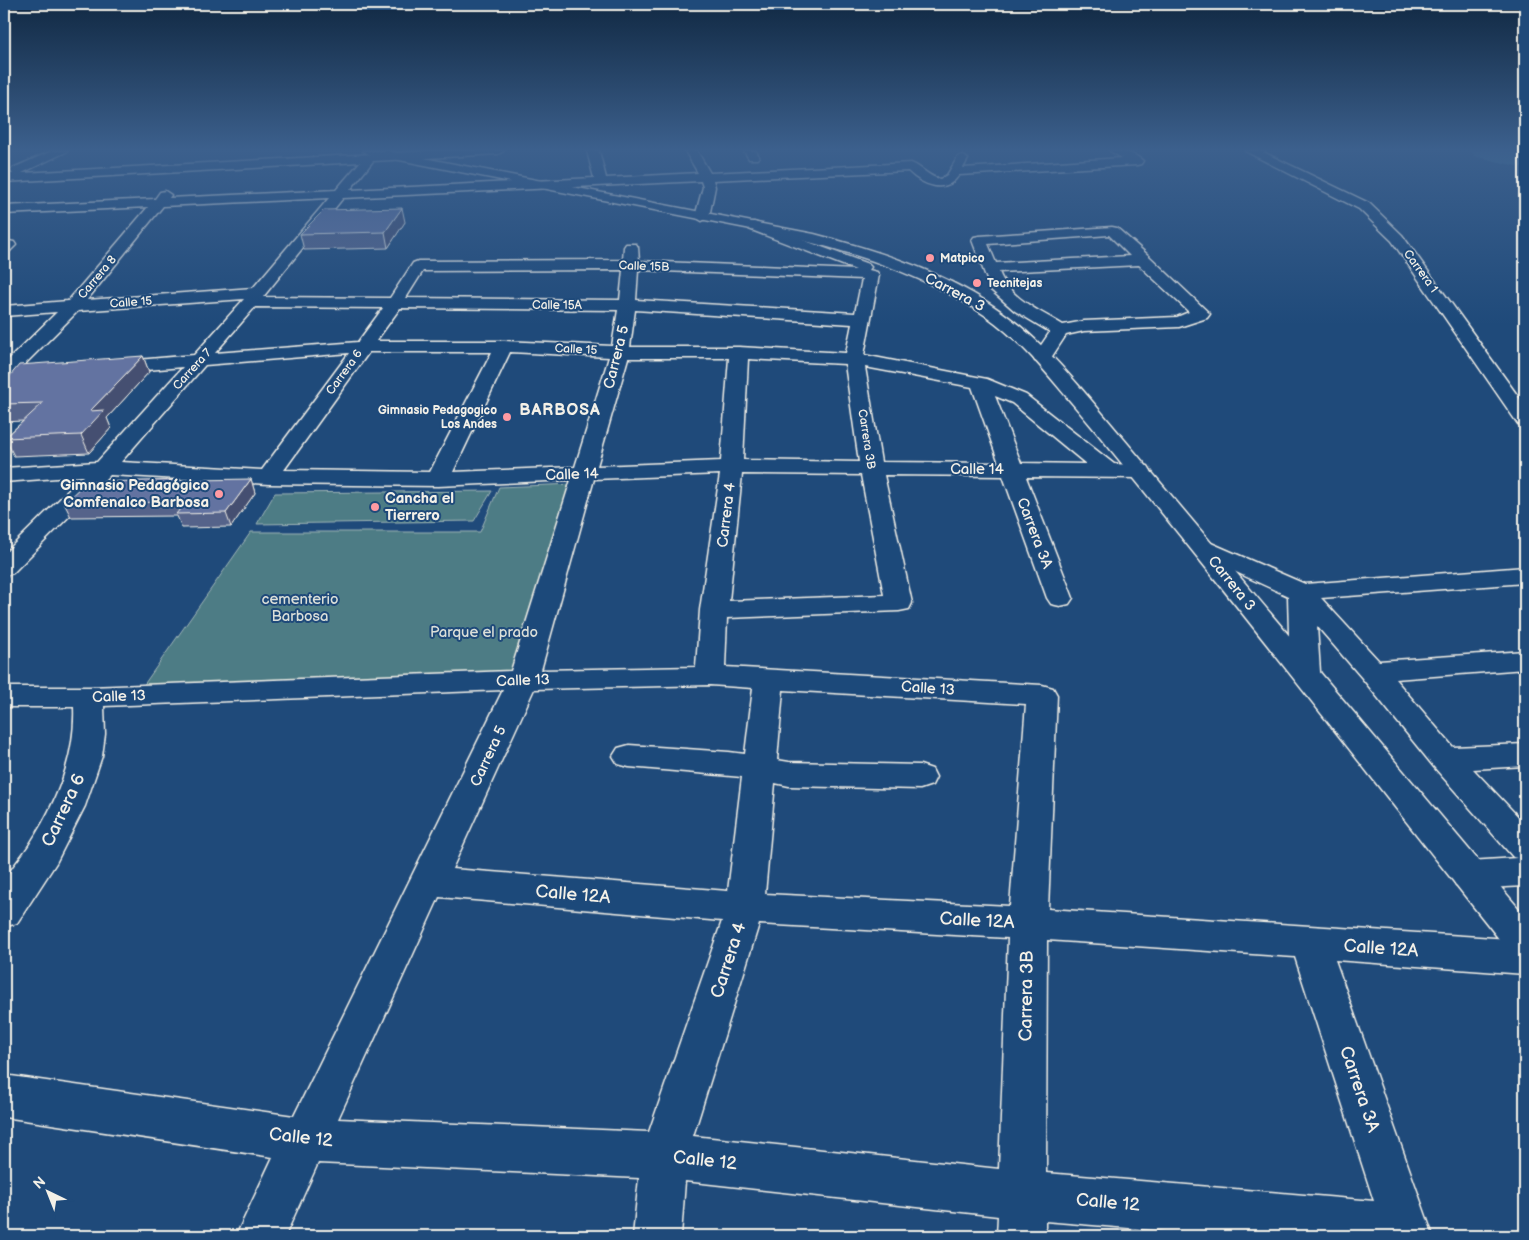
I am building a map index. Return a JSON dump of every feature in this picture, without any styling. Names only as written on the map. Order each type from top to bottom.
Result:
[{"type":"street","points":[[4,210],[29,209]]},
{"type":"street","name":"Carrera 8","points":[[4,375],[73,306],[154,209]]},
{"type":"street","name":"Carrera 7","points":[[4,568],[104,468],[254,297],[328,209]]},
{"type":"street","points":[[661,209],[754,226],[867,269],[871,275]]},
{"type":"street","points":[[702,217],[704,209]]},
{"type":"street","name":"Carrera 1","points":[[1367,209],[1396,238],[1525,420]]},
{"type":"street","name":"Carrera 3","points":[[754,226],[833,244],[902,266],[951,288],[992,312],[1021,336],[1042,356],[1204,548],[1525,944]]},
{"type":"street","points":[[1042,356],[1060,331],[1084,326],[1179,322],[1201,314],[1112,231],[979,240],[998,287],[1021,307],[1060,331]]},
{"type":"street","name":"Calle 15B","points":[[418,266],[631,256],[871,275]]},
{"type":"street","name":"Carrera 5","points":[[260,1236],[523,680],[620,352],[628,305],[631,256]]},
{"type":"street","points":[[991,268],[1145,260]]},
{"type":"street","name":"Carrera 6","points":[[268,477],[394,305],[418,266]]},
{"type":"street","name":"Carrera 3B","points":[[714,610],[899,603],[872,469],[854,359],[871,275]]},
{"type":"street","name":"Calle 15A","points":[[254,297],[394,305],[628,305],[863,319]]},
{"type":"street","name":"Calle 15","points":[[4,311],[254,297]]},
{"type":"street","points":[[438,479],[504,346]]},
{"type":"street","name":"Calle 15","points":[[92,368],[362,347],[504,346],[620,352],[739,353],[854,359],[980,383],[1019,399],[1109,471]]},
{"type":"street","name":"Carrera 4","points":[[710,676],[714,610],[732,467],[739,353]]},
{"type":"street","points":[[4,375],[63,370]]},
{"type":"street","name":"Carrera 3A","points":[[980,383],[1060,598]]},
{"type":"street","name":"Calle 14","points":[[4,475],[104,468],[268,477],[438,479],[732,467],[1140,472]]},
{"type":"street","points":[[1204,548],[1301,592],[1372,671],[1444,759],[1525,847]]},
{"type":"street","points":[[1301,592],[1525,575]]},
{"type":"street","points":[[1301,592],[1306,672]]},
{"type":"street","points":[[1372,671],[1520,666]]},
{"type":"street","name":"Calle 13","points":[[4,697],[89,697],[523,680],[710,676],[1042,695]]},
{"type":"street","name":"Carrera 4","points":[[656,1236],[664,1156],[745,908],[769,678]]},
{"type":"street","name":"Carrera 3B","points":[[1021,1215],[1028,922],[1042,695]]},
{"type":"street","name":"Carrera 6","points":[[4,912],[56,831],[72,797],[83,766],[89,737],[89,697]]},
{"type":"street","points":[[1444,759],[1525,755]]},
{"type":"street","points":[[629,756],[730,763],[789,774],[920,777]]},
{"type":"street","points":[[1469,875],[1525,872]]},
{"type":"street","name":"Calle 12A","points":[[429,882],[745,908],[1028,922],[1525,958]]},
{"type":"street","name":"Carrera 3A","points":[[1310,943],[1408,1232]]},
{"type":"street","name":"Calle 12","points":[[4,1096],[306,1140],[664,1156],[1021,1215],[1408,1232]]},
{"type":"green space","name":"cementerio Barbosa","points":[[575,484],[514,673],[143,686],[251,532],[480,532],[499,487]]},
{"type":"green space","name":"Cancha el Tierrero","points":[[492,491],[474,521],[257,524],[275,493]]},
{"type":"building","points":[[401,209],[385,232],[300,234],[324,210]]},
{"type":"building","points":[[143,356],[90,411],[104,410],[81,435],[5,438],[43,403],[4,404],[4,383],[19,365]]},
{"type":"building","points":[[251,479],[226,513],[176,514],[186,502],[64,503],[86,482]]},
{"type":"place","name":"Matpico","points":[[930,258]]},
{"type":"place","name":"Tecnitejas","points":[[977,283]]},
{"type":"place","name":"Gimnasio Pedagogico Los Andes","points":[[507,417]]},
{"type":"place","name":"Gimnasio Pedagógico Comfenalco Barbosa","points":[[219,494]]},
{"type":"place","name":"Cancha el Tierrero","points":[[375,507]]},
{"type":"district","name":"BARBOSA","points":[[560,409]]},
{"type":"park label","name":"Parque el prado","points":[[484,632]]}]
